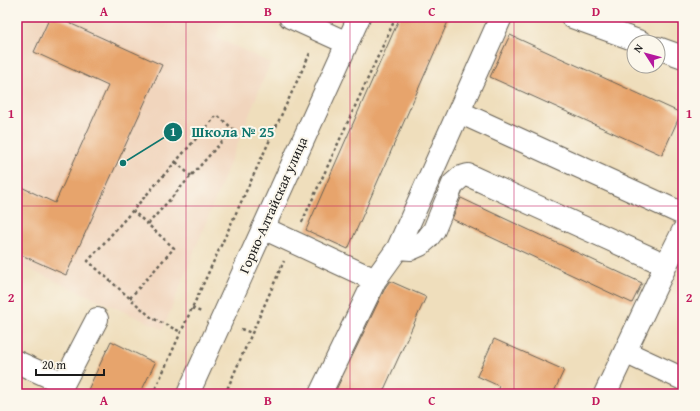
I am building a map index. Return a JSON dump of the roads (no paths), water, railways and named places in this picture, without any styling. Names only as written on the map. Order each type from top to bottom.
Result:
[{"type":"street","points":[[290,17],[347,43]]},
{"type":"street","name":"Горно-Алтайская улица","points":[[188,394],[359,17]]},
{"type":"street","points":[[320,394],[375,280],[398,248],[501,17]]},
{"type":"street","points":[[572,17],[626,37]]},
{"type":"street","points":[[666,51],[683,57]]},
{"type":"street","points":[[459,112],[683,214]]},
{"type":"street","points":[[398,248],[411,249],[427,240],[434,230],[454,184],[461,177],[468,175],[666,265]]},
{"type":"street","points":[[263,228],[375,280]]},
{"type":"street","points":[[605,394],[683,231]]},
{"type":"street","points":[[17,362],[60,389],[98,319]]},
{"type":"street","points":[[625,352],[683,379]]},
{"type":"place","name":"Школа № 25","points":[[123,163]]}]
